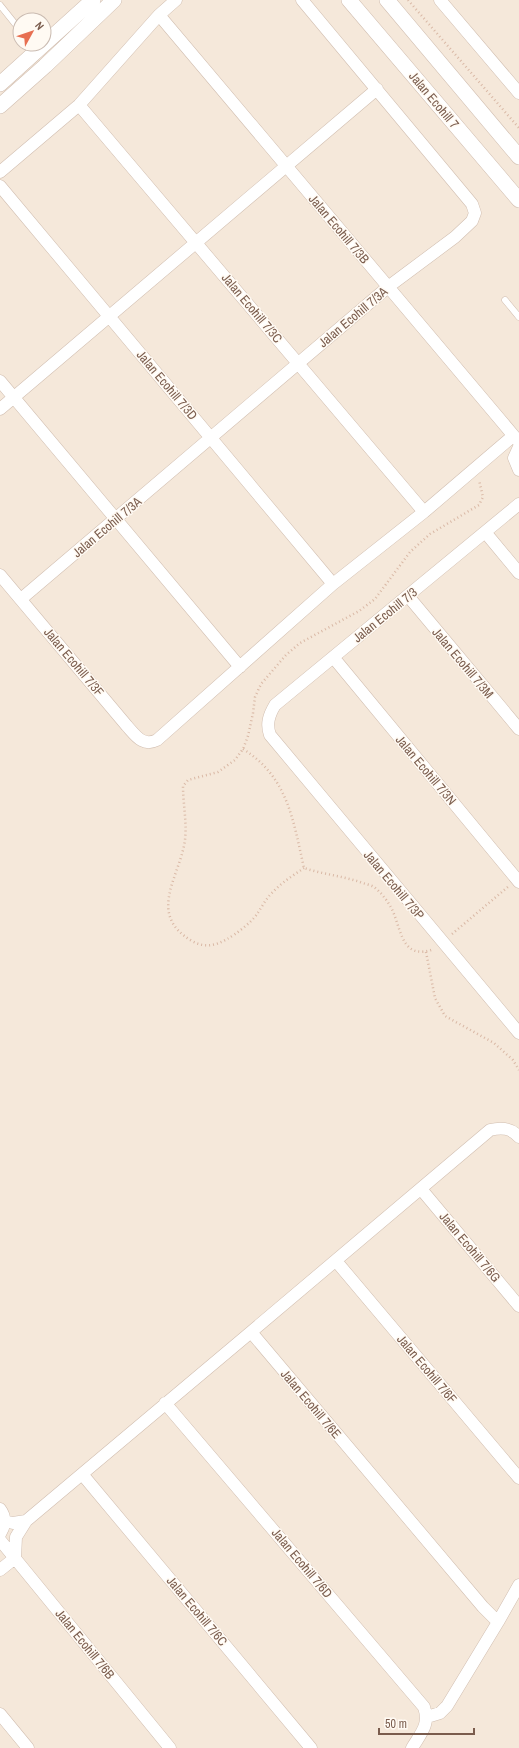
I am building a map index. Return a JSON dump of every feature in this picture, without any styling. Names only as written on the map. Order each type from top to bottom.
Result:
[{"type":"street","points":[[52,33],[93,0]]},
{"type":"street","points":[[0,106],[45,66],[114,0]]},
{"type":"street","points":[[0,172],[79,105],[159,15],[176,0]]},
{"type":"street","name":"Jalan Ecohill 7/3A","points":[[21,599],[388,287],[455,237],[472,221],[475,213],[472,204],[302,0]]},
{"type":"street","name":"Jalan Ecohill 7","points":[[349,0],[519,200]]},
{"type":"street","points":[[387,0],[519,157]]},
{"type":"street","points":[[440,0],[517,86]]},
{"type":"street","name":"Jalan Ecohill 7/3B","points":[[159,15],[516,439]]},
{"type":"street","points":[[0,84],[30,52]]},
{"type":"street","points":[[0,409],[285,165],[377,89]]},
{"type":"street","name":"Jalan Ecohill 7/3C","points":[[79,105],[424,512]]},
{"type":"street","name":"Jalan Ecohill 7/3D","points":[[0,186],[333,584]]},
{"type":"street","points":[[0,381],[240,667],[333,584],[424,512],[475,468],[516,439]]},
{"type":"street","points":[[519,447],[514,458],[519,470]]},
{"type":"street","name":"Jalan Ecohill 7/3","points":[[270,735],[267,728],[268,722],[275,705],[519,504]]},
{"type":"street","points":[[486,532],[519,573]]},
{"type":"street","name":"Jalan Ecohill 7/3F","points":[[0,575],[127,726],[145,743],[151,743],[157,740],[240,667]]},
{"type":"street","name":"Jalan Ecohill 7/3M","points":[[408,596],[519,729]]},
{"type":"street","name":"Jalan Ecohill 7/3N","points":[[333,657],[518,881]]},
{"type":"street","name":"Jalan Ecohill 7/3P","points":[[270,735],[519,1033]]},
{"type":"street","points":[[0,1570],[15,1558],[16,1537],[26,1521],[490,1130],[500,1127],[514,1131],[519,1138]]},
{"type":"street","name":"Jalan Ecohill 7/6G","points":[[421,1188],[519,1306]]},
{"type":"street","name":"Jalan Ecohill 7/6F","points":[[336,1260],[519,1478]]},
{"type":"street","name":"Jalan Ecohill 7/6E","points":[[251,1332],[483,1607],[498,1622]]},
{"type":"street","name":"Jalan Ecohill 7/6D","points":[[165,1403],[424,1707],[426,1722]]},
{"type":"street","name":"Jalan Ecohill 7/6C","points":[[82,1474],[311,1748]]},
{"type":"street","points":[[0,1509],[4,1521],[0,1534]]},
{"type":"street","points":[[4,1521],[13,1523],[26,1521]]},
{"type":"street","name":"Jalan Ecohill 7/6B","points":[[0,1540],[170,1748]]},
{"type":"street","points":[[412,1748],[426,1722],[440,1713],[446,1706],[519,1585]]},
{"type":"street","points":[[0,1714],[28,1748]]},
{"type":"lane","points":[[0,5],[12,20]]},
{"type":"lane","points":[[505,300],[519,317]]},
{"type":"path","points":[[408,0],[519,128]]},
{"type":"path","points":[[475,468],[483,497],[479,505],[430,534],[410,552],[375,600],[359,611],[300,643],[275,667],[261,684],[255,697],[253,714],[243,749],[235,760],[218,772],[188,780],[183,786],[186,814],[185,840],[181,859],[168,894],[168,909],[171,919],[178,929],[192,941],[207,946],[216,945],[227,939],[256,915],[272,892],[304,868],[335,874],[373,886],[389,903],[405,942],[410,949],[418,952],[426,952],[443,943],[518,881]]},
{"type":"path","points":[[243,749],[264,766],[279,785],[288,802],[304,868]]},
{"type":"path","points":[[426,952],[433,993],[445,1016],[494,1043],[512,1060],[519,1070]]},
{"type":"shaded area","points":[[0,0],[519,0],[519,1748],[0,1748]]}]
